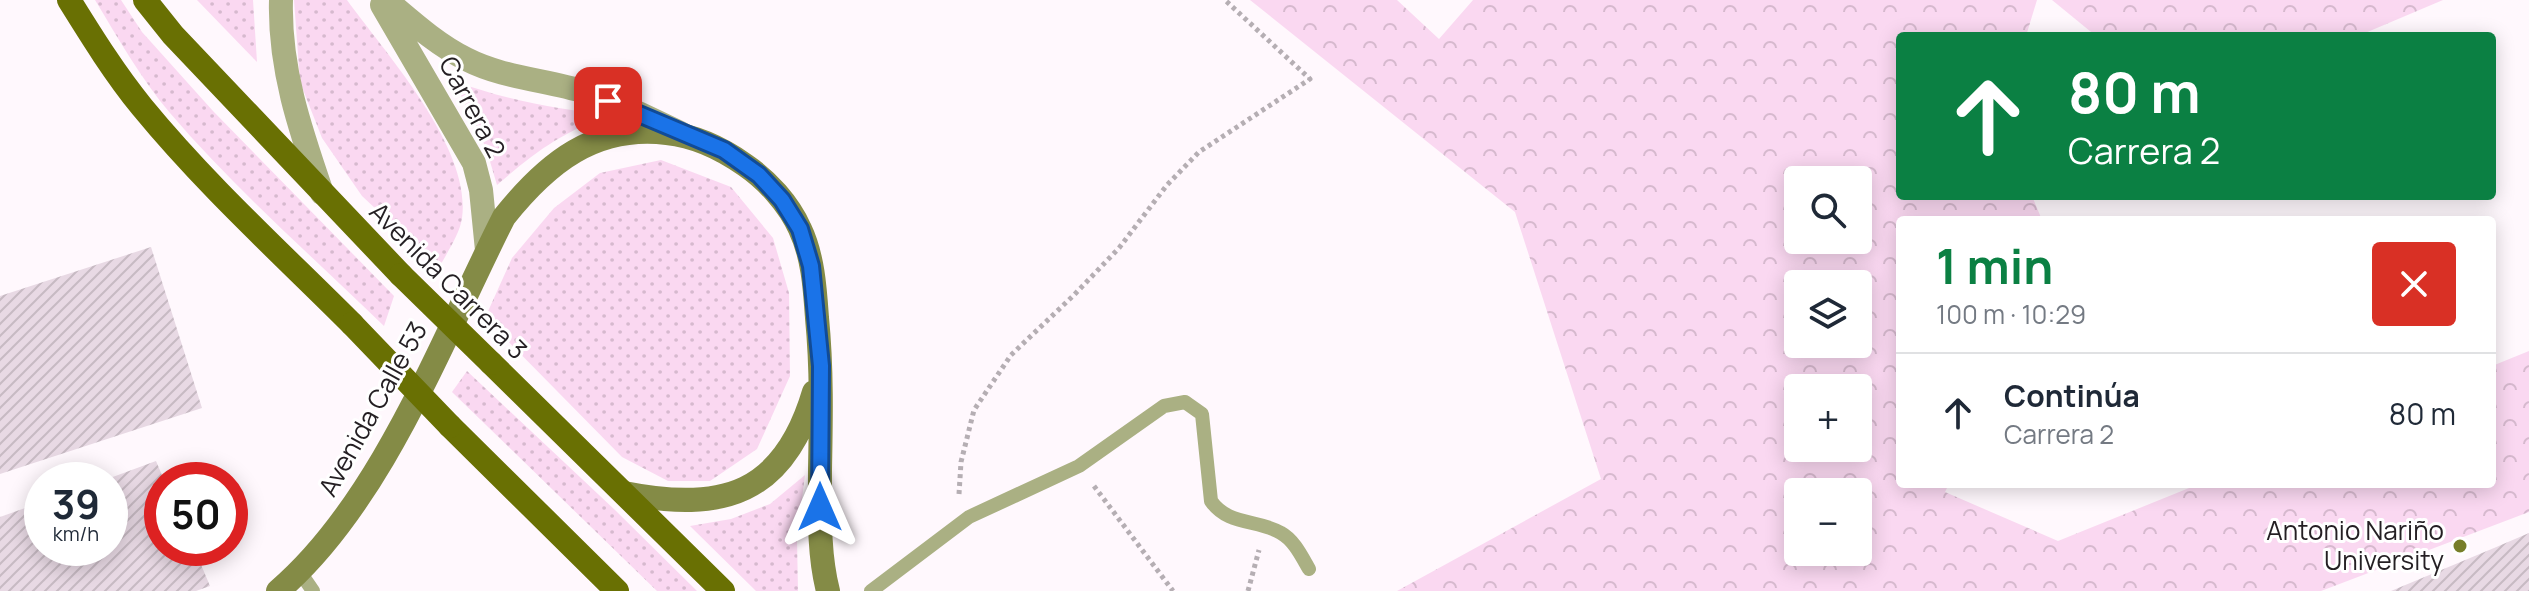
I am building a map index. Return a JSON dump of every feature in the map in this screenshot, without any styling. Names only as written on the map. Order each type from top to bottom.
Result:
[{"type":"main road","points":[[69,0],[100,50],[183,155],[617,591]]},
{"type":"main road","name":"Avenida Carrera 3","points":[[145,0],[173,35],[401,275],[723,591]]},
{"type":"main road","name":"Avenida Calle 53","points":[[278,591],[306,582],[346,518],[405,417],[504,217],[524,192],[554,164],[596,139],[641,130],[684,135],[724,150],[759,175],[782,200],[800,229],[811,266],[821,366],[820,539],[828,591]]},
{"type":"main road","name":"Avenida Calle 53","points":[[624,493],[678,501],[713,498],[744,490],[772,472],[792,447],[809,409],[821,366]]},
{"type":"street","points":[[281,0],[280,30],[286,76],[297,120],[323,195]]},
{"type":"street","name":"Carrera 2","points":[[379,0],[474,163],[481,190],[487,250]]},
{"type":"street","name":"Carrera 2","points":[[386,0],[433,39],[468,60],[519,77],[585,92],[684,135]]},
{"type":"lane","points":[[871,591],[969,517],[1079,466],[1164,406],[1185,402],[1202,414],[1211,501],[1216,509],[1227,516],[1284,534],[1309,569]]},
{"type":"path","points":[[969,517],[958,492],[966,435],[974,410],[1011,355],[1119,248],[1167,185],[1199,152],[1310,79],[1225,0]]},
{"type":"path","points":[[1079,466],[1173,591]]},
{"type":"path","points":[[1248,591],[1265,526]]},
{"type":"green space","points":[[95,0],[121,0],[142,32],[213,111],[394,296],[384,326],[247,195],[170,113],[130,58]]},
{"type":"green space","points":[[197,0],[253,0],[257,62]]},
{"type":"green space","points":[[294,0],[347,0],[403,74],[440,132],[454,162],[462,191],[462,218],[456,237],[439,268],[362,196],[322,138],[300,82]]},
{"type":"green space","points":[[1250,0],[1397,0],[1439,39],[1473,0],[2037,0],[2027,32],[1896,32],[1896,200],[2034,200],[2040,216],[1896,216],[1896,488],[1947,488],[1945,492],[2058,541],[2189,488],[2496,488],[2496,364],[2529,351],[2529,512],[2321,591],[1397,591],[1601,479],[1515,212]]},
{"type":"green space","points":[[2052,0],[2443,0],[2367,32],[2091,32]]},
{"type":"green space","points":[[454,81],[531,103],[611,115],[578,128],[550,144],[497,185],[486,148]]},
{"type":"green space","points":[[661,160],[731,187],[773,238],[789,293],[790,376],[757,449],[710,481],[668,481],[622,457],[485,318],[512,258],[554,208],[600,173]]},
{"type":"green space","points":[[467,371],[697,591],[657,591],[452,392]]},
{"type":"green space","points":[[805,475],[797,539],[798,591],[756,591],[690,526],[731,519],[770,504]]},
{"type":"building","points":[[151,247],[202,408],[37,462],[24,462],[24,466],[0,474],[0,296]]},
{"type":"building","points":[[144,465],[144,566],[202,566],[210,586],[196,591],[0,591],[0,517],[24,508],[24,566],[128,566],[128,471]]},
{"type":"building","points":[[2529,533],[2529,591],[2391,591],[2494,548]]},
{"type":"place","name":"Antonio Nariño University","points":[[2460,546]]},
{"type":"route","points":[[608,101],[724,150],[759,175],[782,200],[800,229],[816,297],[821,366],[820,507]]}]
